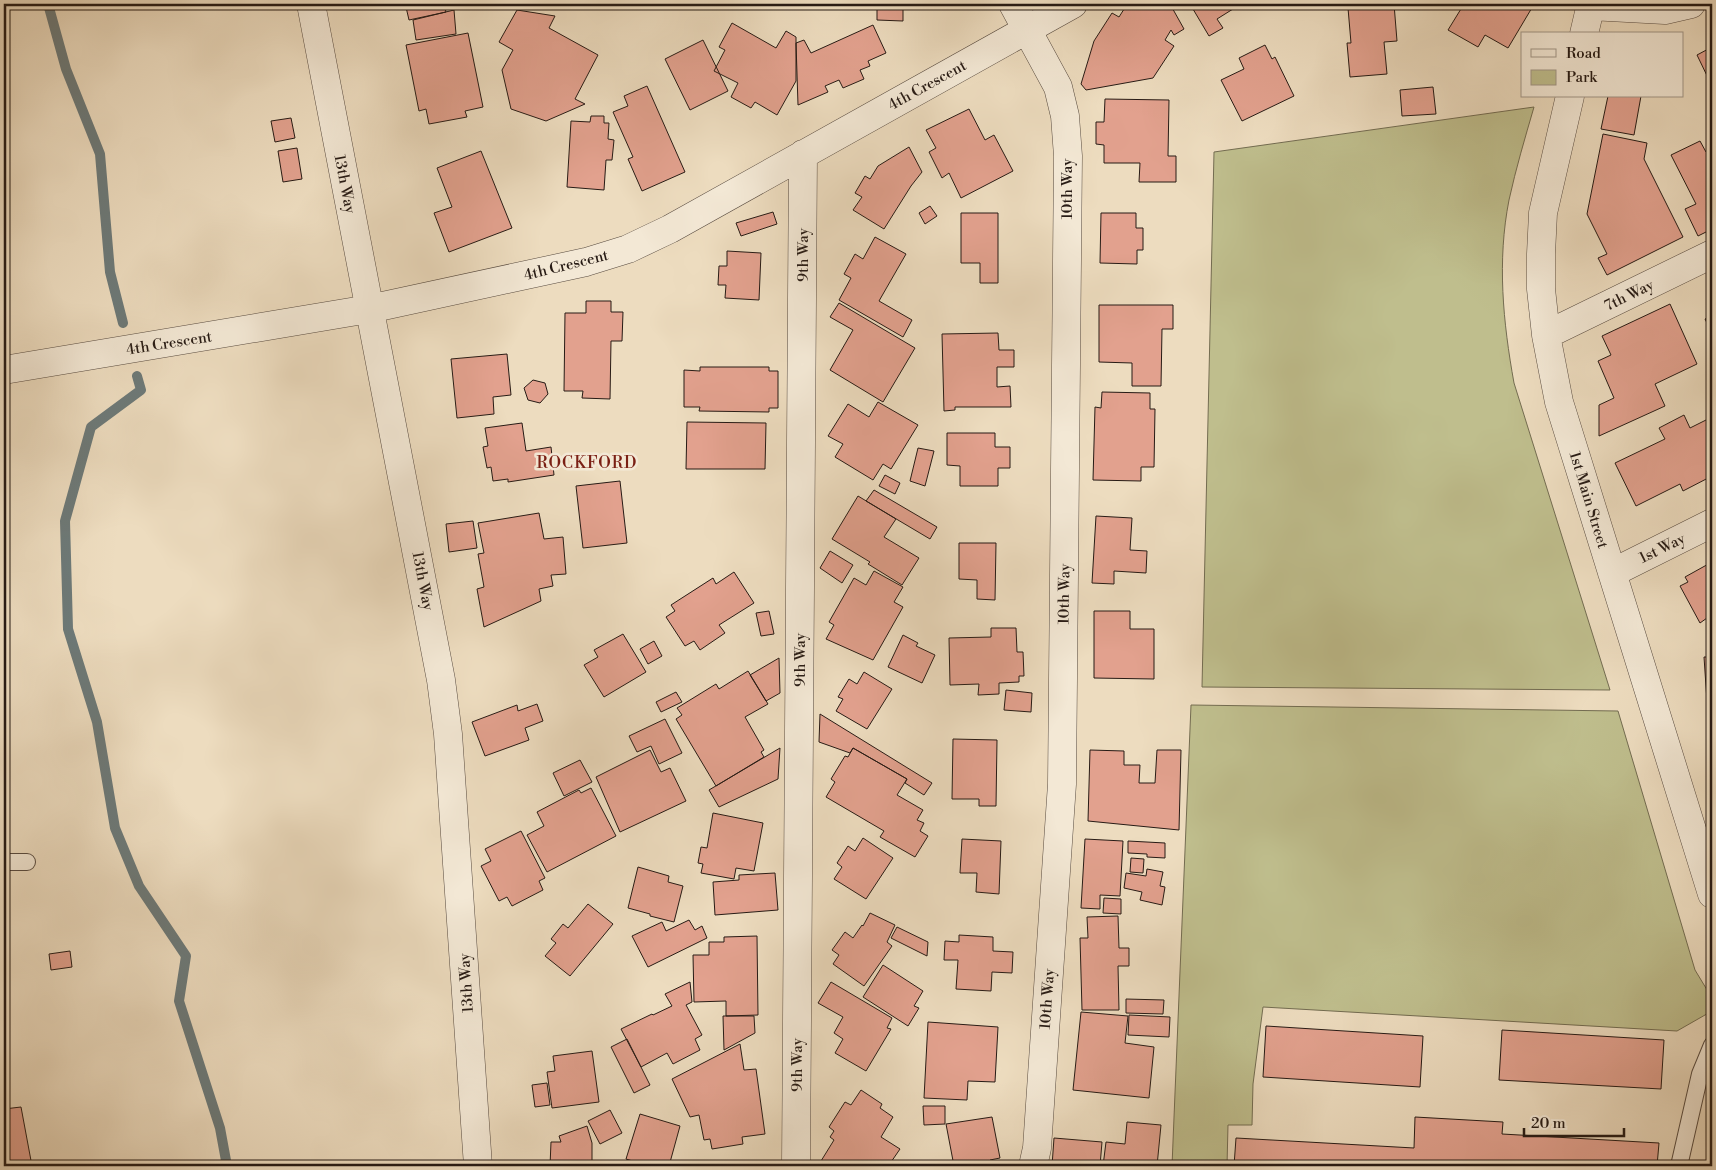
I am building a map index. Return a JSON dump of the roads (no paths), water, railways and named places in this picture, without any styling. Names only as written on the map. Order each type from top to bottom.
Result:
[{"type":"street","name":"13th Way","points":[[311,4],[427,600],[445,707],[478,1166]]},
{"type":"street","name":"10th Way","points":[[1013,4],[1058,87],[1065,116],[1068,156],[1062,784],[1038,1138],[1033,1166]]},
{"type":"street","name":"4th Crescent","points":[[4,370],[369,309],[586,262],[628,249],[670,229],[1073,4]]},
{"type":"street","points":[[1584,32],[1590,5],[1665,10],[1691,4]]},
{"type":"street","name":"1st Main Street","points":[[1570,98],[1543,213],[1541,289],[1546,335],[1559,402],[1712,894]]},
{"type":"street","name":"9th Way","points":[[796,1166],[803,154]]},
{"type":"street","name":"7th Way","points":[[1546,335],[1712,254]]},
{"type":"street","name":"1st Way","points":[[1612,573],[1712,523]]},
{"type":"lane","points":[[4,862],[27,862]]},
{"type":"lane","points":[[1679,1166],[1700,1074],[1712,1045]]},
{"type":"waterway","points":[[48,4],[66,69],[100,154],[110,272],[123,323]]},
{"type":"waterway","points":[[137,376],[141,390],[91,427],[65,521],[68,629],[97,722],[115,828],[139,886],[186,956],[179,1001],[220,1128],[227,1166]]},
{"type":"district","name":"ROCKFORD","points":[[587,462]]}]
